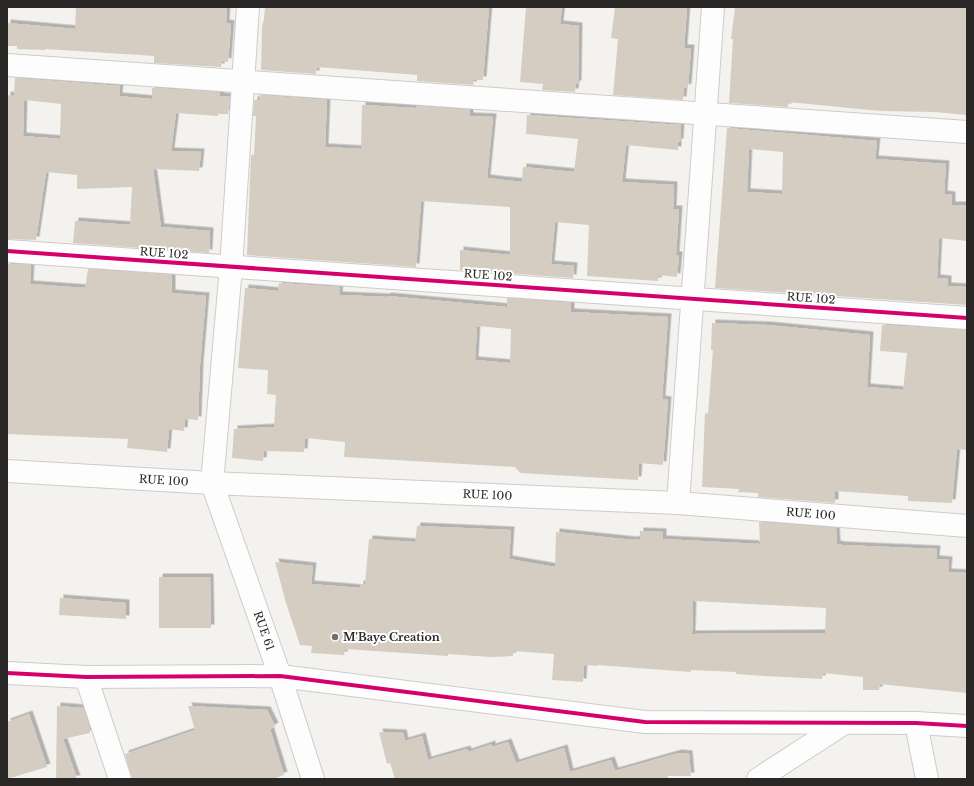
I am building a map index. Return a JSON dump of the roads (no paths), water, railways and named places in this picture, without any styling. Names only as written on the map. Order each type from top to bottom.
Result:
[{"type":"street","points":[[212,483],[231,267],[248,7]]},
{"type":"street","points":[[678,503],[713,7]]},
{"type":"street","points":[[7,65],[967,132]]},
{"type":"street","name":"RUE 102","points":[[7,251],[967,318]]},
{"type":"street","name":"RUE 100","points":[[7,471],[212,483],[678,503],[967,526]]},
{"type":"street","name":"RUE 61","points":[[212,483],[280,676],[313,779]]},
{"type":"street","points":[[9,675],[86,677],[280,676],[645,722],[916,724],[967,726]]},
{"type":"street","points":[[86,677],[120,779]]},
{"type":"street","points":[[758,779],[843,724]]},
{"type":"street","points":[[916,724],[927,779]]},
{"type":"place","name":"M'Baye Creation","points":[[335,637]]}]
